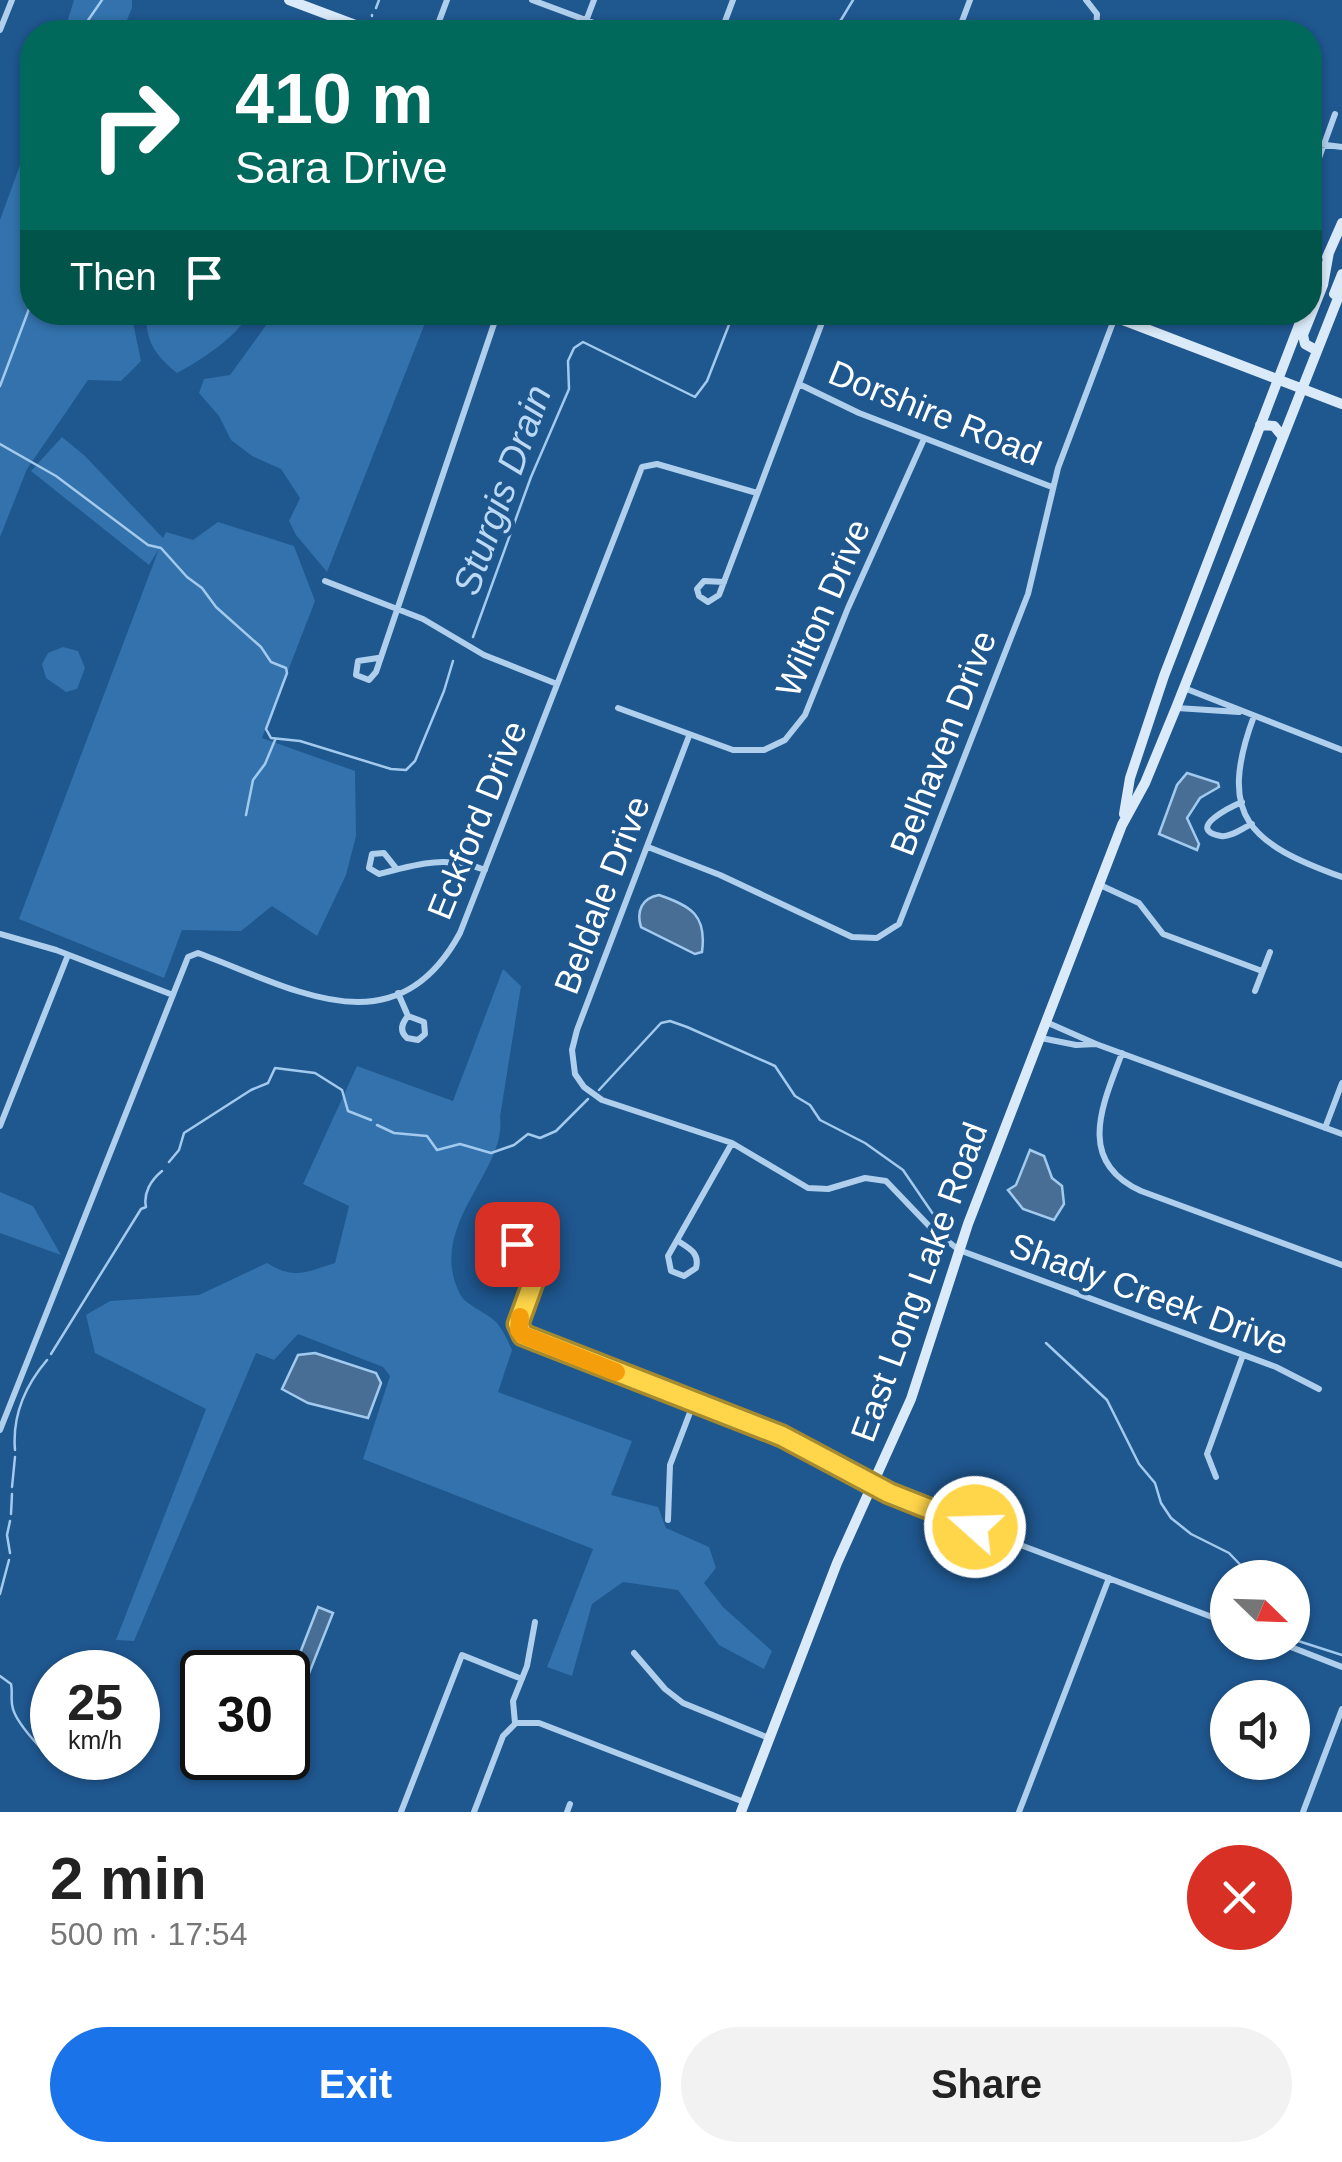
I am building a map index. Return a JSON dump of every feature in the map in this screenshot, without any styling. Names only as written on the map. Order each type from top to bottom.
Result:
[{"type":"main road","points":[[291,0],[343,20]]},
{"type":"main road","points":[[1322,271],[1342,223]]},
{"type":"main road","points":[[1322,287],[1330,252]]},
{"type":"main road","points":[[1329,319],[1330,303],[1342,274]]},
{"type":"main road","points":[[1329,319],[1342,288]]},
{"type":"main road","name":"East Long Lake Road","points":[[743,1807],[836,1564],[911,1399],[959,1250],[1098,885],[1163,740],[1329,319]]},
{"type":"main road","points":[[1134,325],[1342,404]]},
{"type":"main road","name":"East Long Lake Road","points":[[1122,825],[1130,778],[1167,670],[1299,325]]},
{"type":"main road","points":[[1307,325],[1305,344],[1316,350]]},
{"type":"main road","points":[[1260,425],[1274,426],[1283,437]]},
{"type":"main road","points":[[1201,644],[1191,641],[1188,634],[1238,499],[1239,480]]},
{"type":"main road","points":[[1163,740],[1156,740],[1151,734],[1170,681],[1167,670]]},
{"type":"street","points":[[0,30],[12,0]]},
{"type":"street","points":[[532,0],[583,20]]},
{"type":"street","points":[[1086,0],[1096,8],[1099,20]]},
{"type":"street","points":[[1322,150],[1334,114]]},
{"type":"street","points":[[1322,142],[1342,147]]},
{"type":"street","points":[[378,658],[493,325]]},
{"type":"street","points":[[724,582],[821,325]]},
{"type":"street","name":"Belhaven Drive","points":[[648,846],[852,937],[877,938],[893,930],[908,907],[1028,594],[1052,488],[1113,325]]},
{"type":"street","name":"Dorshire Road","points":[[798,384],[850,410],[1052,488]]},
{"type":"street","name":"Wilton Drive","points":[[618,708],[733,750],[756,752],[774,746],[793,732],[810,703],[924,439]]},
{"type":"street","name":"Eckford Drive","points":[[0,1430],[187,959],[198,953],[323,1000],[358,1002],[398,992],[426,976],[448,954],[460,933],[642,467],[657,464],[757,493]]},
{"type":"street","points":[[325,581],[435,625],[484,655],[557,684]]},
{"type":"street","points":[[1184,688],[1342,750]]},
{"type":"street","points":[[1176,708],[1250,715]]},
{"type":"street","points":[[1250,715],[1239,766],[1242,802],[1252,824],[1281,853],[1342,877]]},
{"type":"street","name":"Beldale Drive","points":[[575,1074],[572,1050],[577,1030],[688,736]]},
{"type":"street","points":[[1242,802],[1216,813],[1212,829],[1226,836],[1252,824]]},
{"type":"street","points":[[396,868],[450,860],[485,870]]},
{"type":"street","points":[[1098,885],[1139,903],[1163,934],[1262,972]]},
{"type":"street","points":[[0,934],[173,995]]},
{"type":"street","points":[[1255,991],[1270,952]]},
{"type":"street","points":[[0,1126],[68,955]]},
{"type":"street","points":[[398,992],[408,1016]]},
{"type":"street","points":[[1046,1022],[1342,1134]]},
{"type":"street","points":[[1040,1038],[1076,1045],[1096,1044]]},
{"type":"street","points":[[1122,1053],[1098,1129],[1102,1152],[1116,1174],[1141,1191],[1342,1266]]},
{"type":"street","name":"Shady Creek Drive","points":[[575,1074],[602,1100],[732,1143],[808,1188],[828,1188],[871,1178],[886,1181],[930,1228],[959,1250],[1286,1371],[1319,1390]]},
{"type":"street","points":[[1325,1128],[1342,1083]]},
{"type":"street","points":[[678,1241],[693,1250],[697,1259],[693,1272],[684,1276],[670,1271],[667,1262],[678,1241],[732,1143]]},
{"type":"street","points":[[538,1269],[521,1259],[516,1250],[519,1240],[528,1234],[545,1244],[538,1269],[520,1318],[519,1330],[529,1338],[782,1436],[919,1507],[1210,1616]]},
{"type":"street","points":[[1216,1477],[1207,1454],[1242,1355]]},
{"type":"street","points":[[668,1520],[670,1465],[694,1402]]},
{"type":"street","points":[[1019,1812],[1109,1578]]},
{"type":"street","points":[[515,1723],[512,1708],[535,1622]]},
{"type":"street","points":[[634,1653],[665,1690],[683,1703],[769,1738]]},
{"type":"street","points":[[1310,1654],[1342,1667]]},
{"type":"street","points":[[401,1812],[462,1655],[522,1679]]},
{"type":"street","points":[[1302,1812],[1342,1709]]},
{"type":"street","points":[[474,1812],[503,1736],[515,1723],[539,1723],[743,1807]]},
{"type":"shaded area","points":[[74,0],[132,0],[127,20],[68,20]]},
{"type":"shaded area","points":[[20,165],[20,325],[134,325],[141,361],[121,381],[88,380],[27,469],[0,537],[0,220]]},
{"type":"shaded area","points":[[147,325],[241,325],[218,347],[177,373],[153,347]]},
{"type":"shaded area","points":[[266,325],[424,325],[327,572],[289,521],[300,498],[281,469],[252,456],[231,440],[219,416],[199,393],[204,379],[230,375]]},
{"type":"shaded area","points":[[62,437],[163,538],[166,532],[193,540],[218,522],[294,546],[315,601],[262,738],[355,771],[356,836],[346,875],[317,936],[272,906],[241,931],[182,930],[164,978],[19,919],[159,549],[149,565],[31,471]]},
{"type":"shaded area","points":[[63,647],[78,651],[85,668],[77,689],[66,692],[46,678],[42,664],[48,653]]},
{"type":"shaded area","points":[[1187,773],[1218,783],[1219,787],[1200,798],[1187,818],[1199,844],[1197,850],[1159,834],[1177,785]]},
{"type":"shaded area","points":[[659,895],[694,914],[702,929],[702,952],[695,954],[641,927],[642,906]]},
{"type":"shaded area","points":[[503,969],[521,986],[499,1137],[459,1222],[453,1245],[452,1269],[460,1294],[497,1323],[512,1350],[498,1392],[632,1441],[611,1495],[658,1507],[666,1528],[709,1547],[716,1568],[704,1583],[723,1607],[772,1651],[764,1669],[719,1645],[678,1590],[623,1582],[592,1604],[572,1676],[547,1667],[593,1549],[363,1459],[390,1376],[383,1367],[298,1334],[274,1360],[256,1353],[134,1641],[116,1640],[206,1409],[95,1353],[86,1315],[110,1301],[199,1295],[267,1263],[293,1273],[335,1263],[349,1206],[303,1184],[357,1066],[453,1101]]},
{"type":"shaded area","points":[[1030,1150],[1044,1156],[1052,1178],[1062,1186],[1064,1204],[1054,1220],[1023,1209],[1008,1190],[1016,1185]]},
{"type":"shaded area","points":[[0,1192],[33,1206],[61,1255],[0,1233]]},
{"type":"shaded area","points":[[315,1353],[376,1373],[381,1383],[368,1418],[308,1403],[282,1389],[298,1355]]},
{"type":"shaded area","points":[[318,1607],[333,1613],[310,1671],[310,1650],[301,1650]]},
{"type":"waterway","points":[[88,20],[102,0]]},
{"type":"waterway","points":[[376,8],[379,0]]},
{"type":"waterway","name":"Sturgis Drain","points":[[841,20],[853,0]]},
{"type":"waterway","points":[[0,386],[23,325]]},
{"type":"waterway","name":"Sturgis Drain","points":[[473,637],[531,477],[569,389],[568,361],[574,348],[583,342],[695,397],[707,381],[729,325]]},
{"type":"waterway","name":"Sturgis Drain","points":[[0,444],[56,476],[148,545],[161,548],[216,607],[261,647],[271,662],[286,668],[266,729],[271,738],[300,741],[406,770],[415,761],[453,661]]},
{"type":"waterway","points":[[246,815],[253,780],[275,740]]},
{"type":"waterway","points":[[599,1090],[661,1023],[670,1021],[687,1027],[775,1066],[795,1096],[810,1105],[820,1120],[865,1143],[903,1170],[933,1214]]},
{"type":"waterway","points":[[169,1162],[179,1150],[184,1133],[268,1083],[275,1068],[315,1073],[342,1090],[348,1111],[371,1120]]},
{"type":"waterway","points":[[377,1125],[394,1133],[427,1136],[437,1150],[460,1144],[491,1153],[514,1145],[528,1134],[540,1138],[556,1131],[588,1099]]},
{"type":"waterway","points":[[51,1354],[141,1209],[146,1207],[149,1187],[162,1171]]},
{"type":"waterway","points":[[1046,1343],[1107,1400],[1171,1518],[1236,1560]]},
{"type":"waterway","points":[[15,1450],[22,1402],[47,1360]]},
{"type":"waterway","points":[[12,1487],[15,1457]]},
{"type":"waterway","points":[[11,1514],[12,1494]]},
{"type":"waterway","points":[[10,1521],[10,1553]]},
{"type":"waterway","points":[[0,1594],[9,1560]]},
{"type":"waterway","points":[[1310,1645],[1342,1655]]},
{"type":"waterway","points":[[0,1676],[11,1684],[12,1706],[30,1734]]},
{"type":"slow traffic","points":[[520,1317],[519,1330],[523,1335],[616,1372]]},
{"type":"route","points":[[517,1244],[521,1259],[538,1269],[518,1324],[523,1335],[782,1436],[889,1493],[975,1527]]}]
